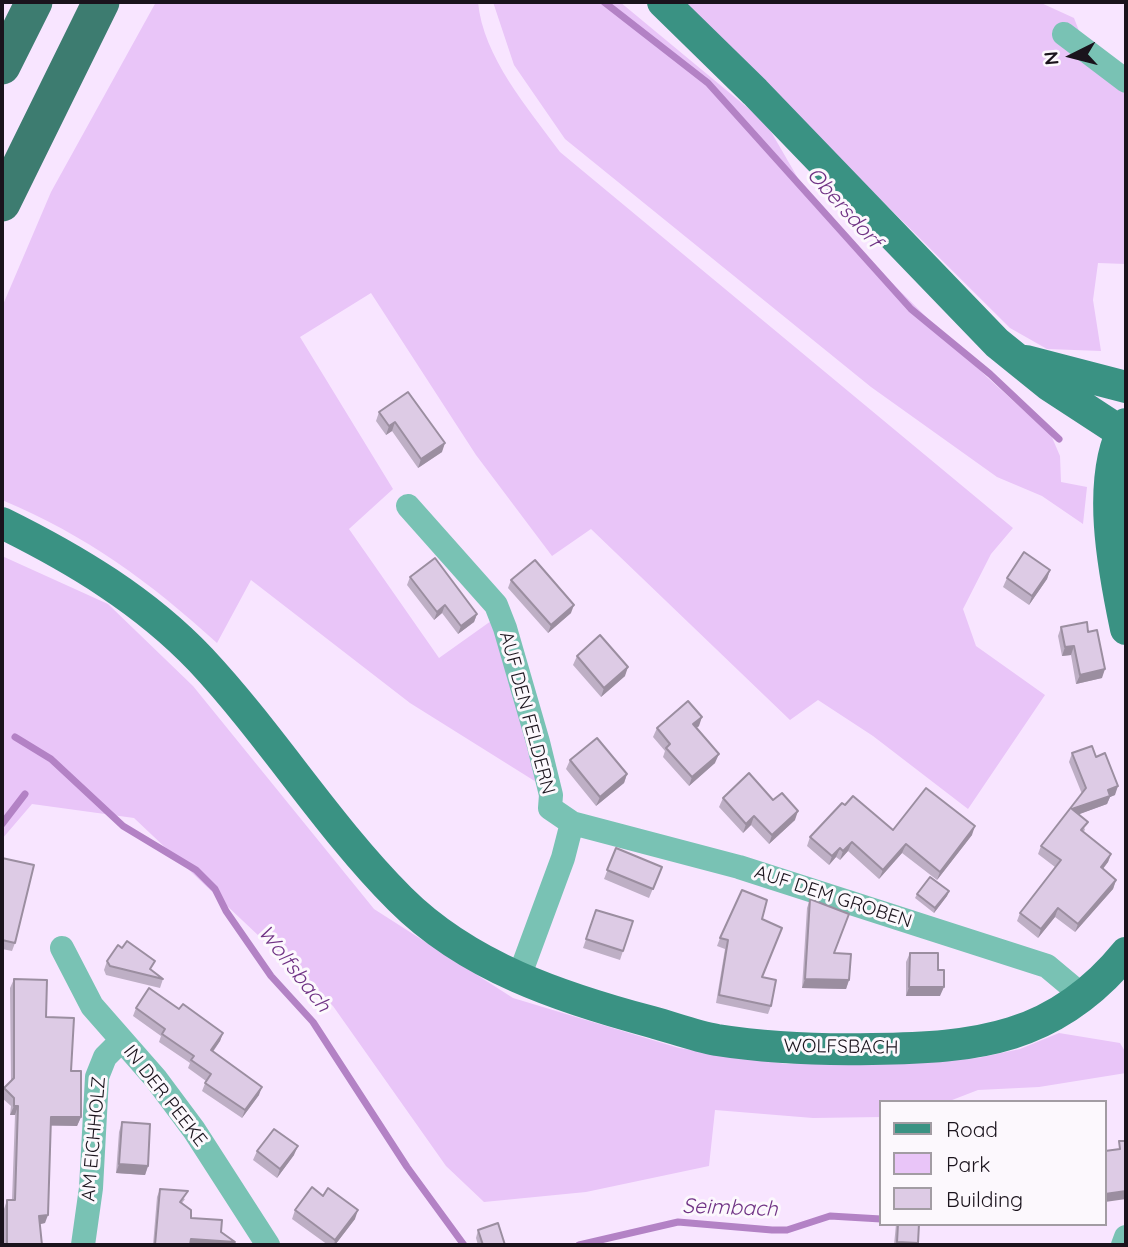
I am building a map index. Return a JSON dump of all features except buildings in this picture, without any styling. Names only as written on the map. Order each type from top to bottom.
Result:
[{"type":"highway","points":[[2,66],[34,2]]},
{"type":"highway","points":[[2,203],[101,2]]},
{"type":"main road","points":[[663,2],[755,92],[997,343],[1049,385],[1124,428],[1112,466],[1110,494],[1114,554],[1126,629]]},
{"type":"main road","points":[[1016,358],[1126,387]]},
{"type":"main road","name":"WOLFSBACH","points":[[2,523],[51,548],[140,604],[200,659],[400,899],[461,947],[519,978],[594,1007],[715,1040],[795,1048],[910,1049],[991,1040],[1040,1025],[1084,997],[1126,953]]},
{"type":"street","points":[[1064,34],[1126,81]]},
{"type":"street","name":"AUF DEN FELDERN","points":[[408,506],[495,605],[505,628],[538,742],[551,796],[550,808],[572,823]]},
{"type":"street","points":[[519,978],[563,858],[572,823]]},
{"type":"street","name":"AUF DEM GROBEN","points":[[572,823],[738,867],[1047,966],[1084,997]]},
{"type":"street","name":"IN DER PEEKE","points":[[62,948],[92,1006],[156,1079],[194,1130],[264,1244]]},
{"type":"street","name":"AM EICHHOLZ","points":[[83,1245],[91,1188],[97,1077],[104,1057],[121,1041]]},
{"type":"street","points":[[1123,1245],[1126,1237]]},
{"type":"green space","points":[[156,2],[478,2],[488,42],[498,62],[521,100],[560,152],[1013,528],[991,554],[963,609],[976,646],[1045,695],[968,809],[873,736],[818,700],[790,720],[591,529],[552,556],[476,455],[371,293],[300,337],[393,489],[349,529],[439,658],[491,621],[541,785],[410,703],[251,580],[217,643],[167,600],[116,562],[62,529],[2,500],[2,307],[51,192]]},
{"type":"green space","points":[[493,2],[620,2],[766,123],[814,206],[988,378],[1051,435],[1060,456],[1061,482],[1087,487],[1083,524],[1042,496],[997,477],[871,387],[565,139],[514,65]]},
{"type":"green space","points":[[682,2],[1039,2],[1074,18],[1086,49],[1126,94],[1126,264],[1098,263],[1093,300],[1101,351],[1047,349],[1010,328]]},
{"type":"green space","points":[[2,556],[108,604],[193,686],[374,909],[513,998],[679,1048],[786,1064],[978,1058],[1020,1049],[1059,1033],[1120,1043],[1126,1053],[1126,1073],[1039,1087],[978,1090],[952,1100],[880,1100],[880,1117],[813,1118],[715,1110],[709,1166],[586,1192],[484,1202],[446,1166],[333,1006],[134,818],[32,804],[2,839]]},
{"type":"waterway","name":"Obersdorf","points":[[604,2],[708,83],[911,309],[990,374],[1059,439]]},
{"type":"waterway","name":"Wolfsbach","points":[[15,737],[51,759],[123,826],[196,870],[215,889],[226,911],[271,976],[313,1022],[407,1167],[464,1245]]},
{"type":"waterway","points":[[2,824],[25,794]]},
{"type":"waterway","name":"Seimbach","points":[[579,1245],[678,1222],[787,1230],[830,1216],[880,1219]]}]
